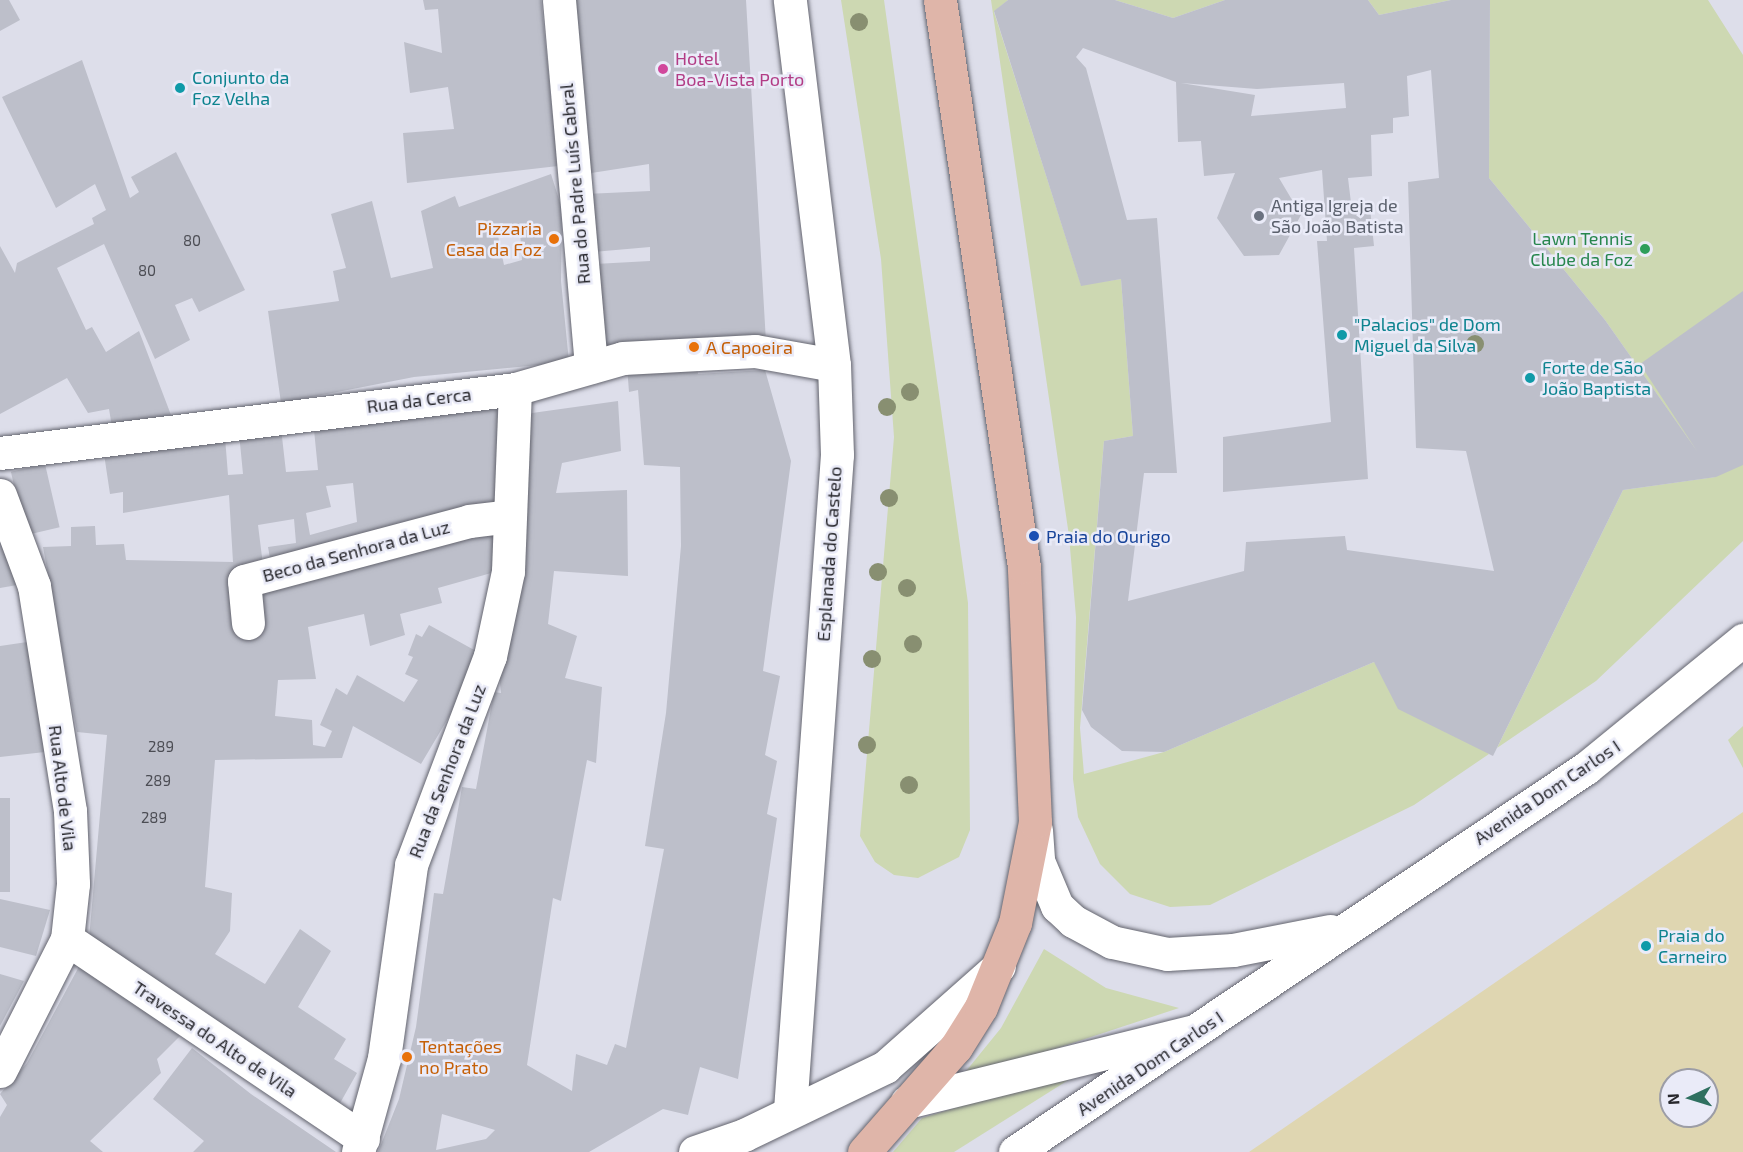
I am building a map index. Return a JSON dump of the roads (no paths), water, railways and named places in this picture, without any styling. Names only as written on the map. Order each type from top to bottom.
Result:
[{"type":"main road","points":[[864,1152],[956,1047],[1000,964],[1029,875],[1035,822],[1024,567],[940,0]]},
{"type":"street","name":"Rua do Padre Luís Cabral","points":[[559,0],[591,367]]},
{"type":"street","name":"Esplanada do Castelo","points":[[790,0],[834,365],[837,455],[790,1110]]},
{"type":"street","name":"Rua da Cerca","points":[[0,453],[514,389],[623,358],[755,351],[834,365]]},
{"type":"street","name":"Rua da Senhora da Luz","points":[[360,1146],[384,1058],[411,865],[490,656],[508,571],[514,389]]},
{"type":"street","name":"Rua Alto de Vila","points":[[0,495],[33,586],[70,811],[73,884],[67,939],[0,1071]]},
{"type":"street","name":"Beco da Senhora da Luz","points":[[248,623],[244,582],[469,521],[510,516]]},
{"type":"street","name":"Avenida Dom Carlos I","points":[[1015,1152],[1205,1029],[1340,929],[1586,768],[1743,640]]},
{"type":"street","name":"Avenida Dom Carlos I","points":[[1035,822],[1038,861],[1057,906],[1072,921],[1112,942],[1178,954],[1233,950],[1340,929]]},
{"type":"street","name":"Travessa do Alto de Vila","points":[[67,939],[360,1146]]},
{"type":"street","points":[[695,1152],[885,1067],[1000,964]]},
{"type":"street","points":[[907,1102],[1145,1039],[1205,1029]]},
{"type":"place","name":"Hotel Boa-Vista Porto","points":[[663,69]]},
{"type":"place","name":"Conjunto da Foz Velha","points":[[180,88]]},
{"type":"place","name":"Antiga Igreja de São João Batista","points":[[1259,216]]},
{"type":"place","name":"Pizzaria Casa da Foz","points":[[554,239]]},
{"type":"place","name":"Lawn Tennis Clube da Foz","points":[[1645,249]]},
{"type":"place","name":"\"Palacios\" de Dom Miguel da Silva","points":[[1342,335]]},
{"type":"place","name":"A Capoeira","points":[[694,347]]},
{"type":"place","name":"Forte de São João Baptista","points":[[1530,378]]},
{"type":"place","name":"Praia do Ourigo","points":[[1034,536]]},
{"type":"place","name":"Praia do Carneiro","points":[[1646,946]]},
{"type":"place","name":"Tentações no Prato","points":[[407,1057]]}]
